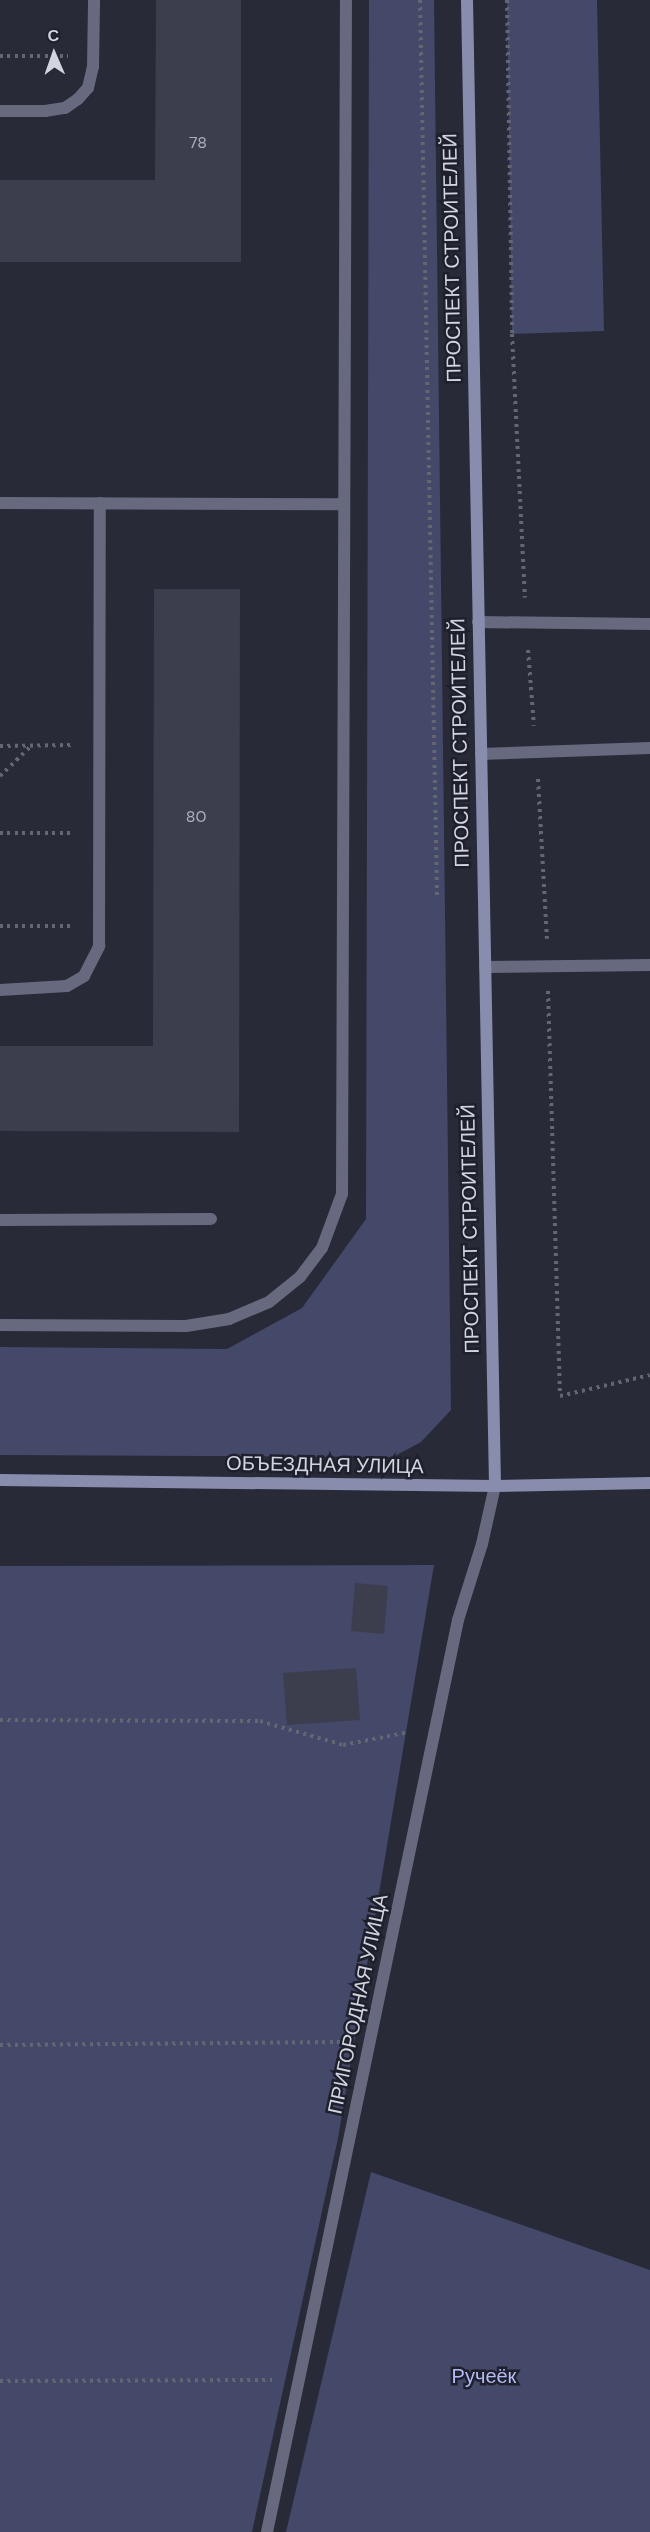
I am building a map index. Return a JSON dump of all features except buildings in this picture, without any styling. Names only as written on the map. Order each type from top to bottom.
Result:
[{"type":"street","points":[[0,111],[65,108],[88,88],[93,56],[94,0]]},
{"type":"street","points":[[0,1325],[186,1326],[229,1319],[269,1302],[300,1277],[322,1248],[342,1194],[346,0]]},
{"type":"street","name":"ПРОСПЕКТ СТРОИТЕЛЕЙ","points":[[467,0],[495,1486]]},
{"type":"street","points":[[0,503],[344,504]]},
{"type":"street","points":[[0,990],[44,990],[67,986],[84,976],[99,946],[100,503]]},
{"type":"street","points":[[478,622],[650,624]]},
{"type":"street","points":[[481,754],[650,748]]},
{"type":"street","points":[[485,967],[650,965]]},
{"type":"street","points":[[0,1220],[211,1219]]},
{"type":"street","name":"ОБЪЕЗДНАЯ УЛИЦА","points":[[0,1480],[495,1486],[650,1483]]},
{"type":"street","name":"ПРИГОРОДНАЯ УЛИЦА","points":[[267,2532],[458,1620],[482,1544],[495,1486]]},
{"type":"path","points":[[420,0],[437,896]]},
{"type":"path","points":[[507,0],[512,334],[526,621],[548,967],[560,1396],[650,1375]]},
{"type":"path","points":[[0,56],[93,56]]},
{"type":"path","points":[[0,746],[99,745]]},
{"type":"path","points":[[0,776],[31,746]]},
{"type":"path","points":[[0,833],[99,833]]},
{"type":"path","points":[[0,926],[99,926]]},
{"type":"path","points":[[0,1720],[260,1721],[343,1745],[436,1727]]},
{"type":"path","points":[[0,2045],[369,2042]]},
{"type":"path","points":[[0,2381],[299,2380]]},
{"type":"green space","points":[[369,0],[434,0],[451,1410],[421,1442],[393,1457],[0,1455],[0,1347],[227,1349],[302,1308],[366,1219]]},
{"type":"green space","points":[[507,0],[597,0],[604,331],[512,334]]},
{"type":"green space","points":[[434,1565],[338,2138],[252,2532],[0,2532],[0,1566]]},
{"type":"green space","name":"Ручеёк","points":[[371,2172],[650,2270],[650,2532],[286,2532]]}]
